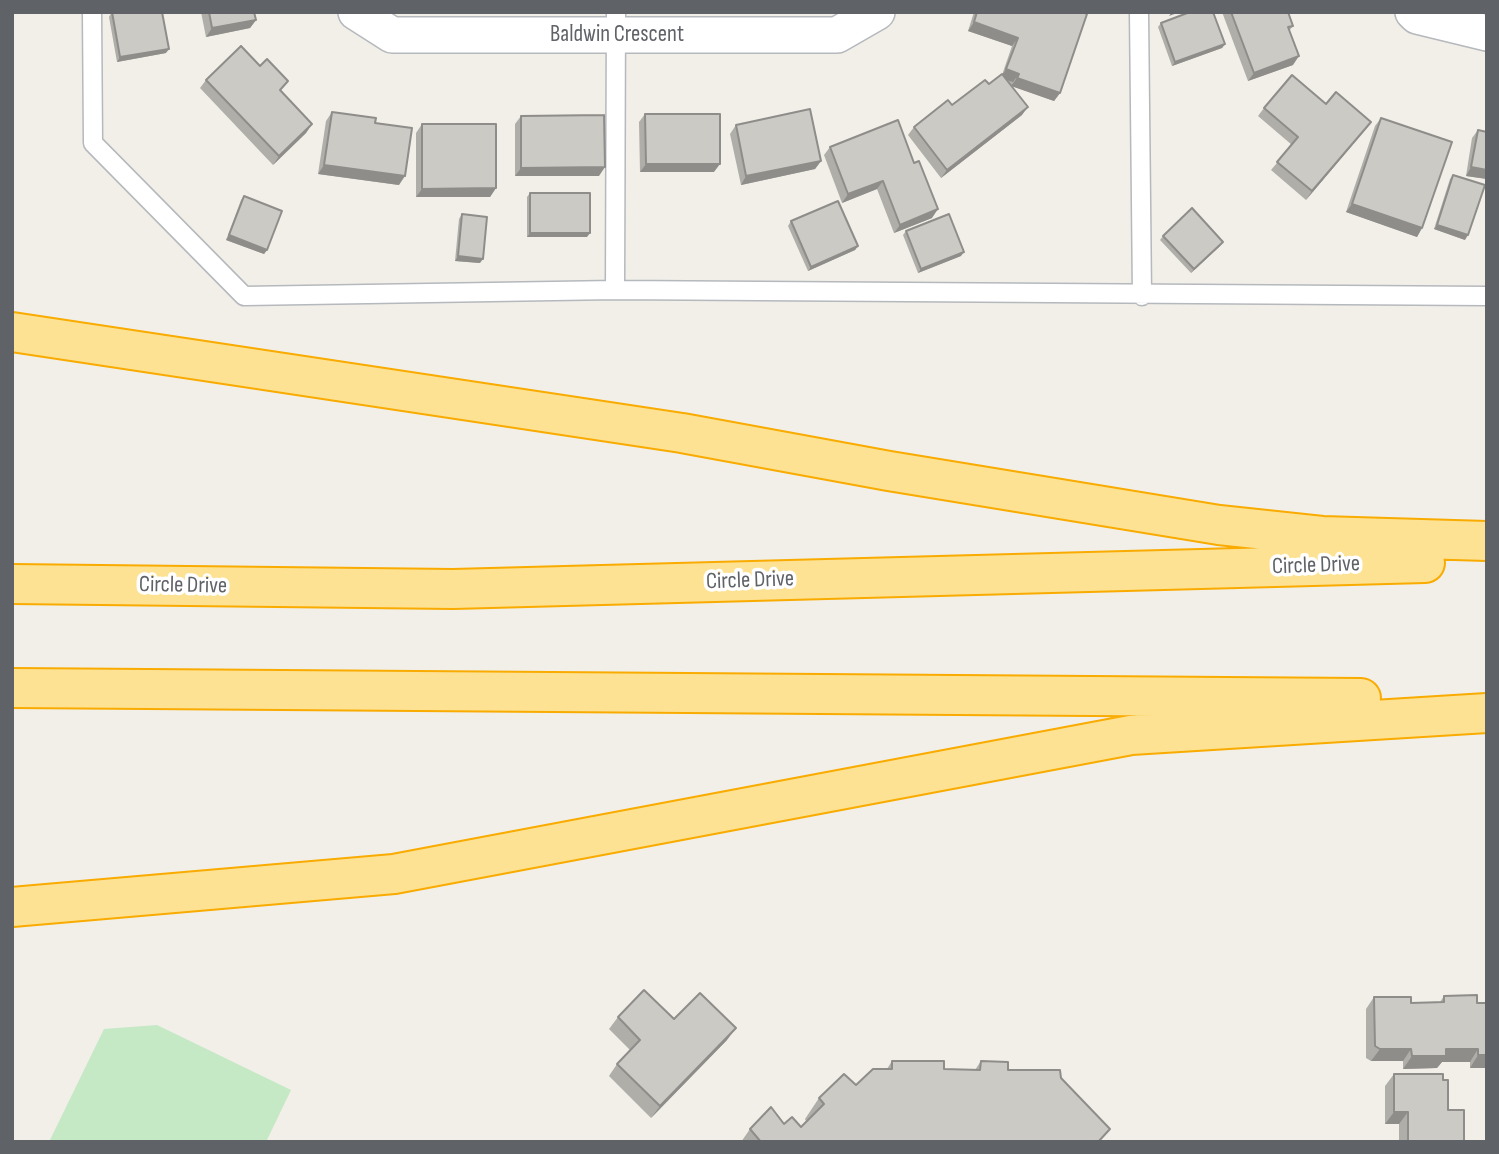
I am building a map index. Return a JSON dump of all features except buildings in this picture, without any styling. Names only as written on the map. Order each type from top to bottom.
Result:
[{"type":"highway","points":[[12,332],[682,433],[889,471],[1220,524],[1322,536],[1487,541]]},
{"type":"highway","name":"Circle Drive","points":[[12,584],[453,589],[1487,561]]},
{"type":"highway","points":[[12,688],[1487,698]]},
{"type":"highway","points":[[12,907],[394,874],[1130,735],[1487,713]]},
{"type":"highway","points":[[12,919],[90,900]]},
{"type":"street","name":"Baldwin Crescent","points":[[356,12],[392,35],[616,24],[837,35],[877,12]]},
{"type":"street","points":[[1413,12],[1416,16],[1487,33]]},
{"type":"lane","points":[[92,12],[93,143],[244,296],[615,290],[1142,296],[1487,296]]},
{"type":"lane","points":[[1139,12],[1142,296]]},
{"type":"lane","points":[[615,290],[616,24]]},
{"type":"green space","points":[[157,1025],[291,1090],[266,1142],[49,1142],[104,1029]]}]
